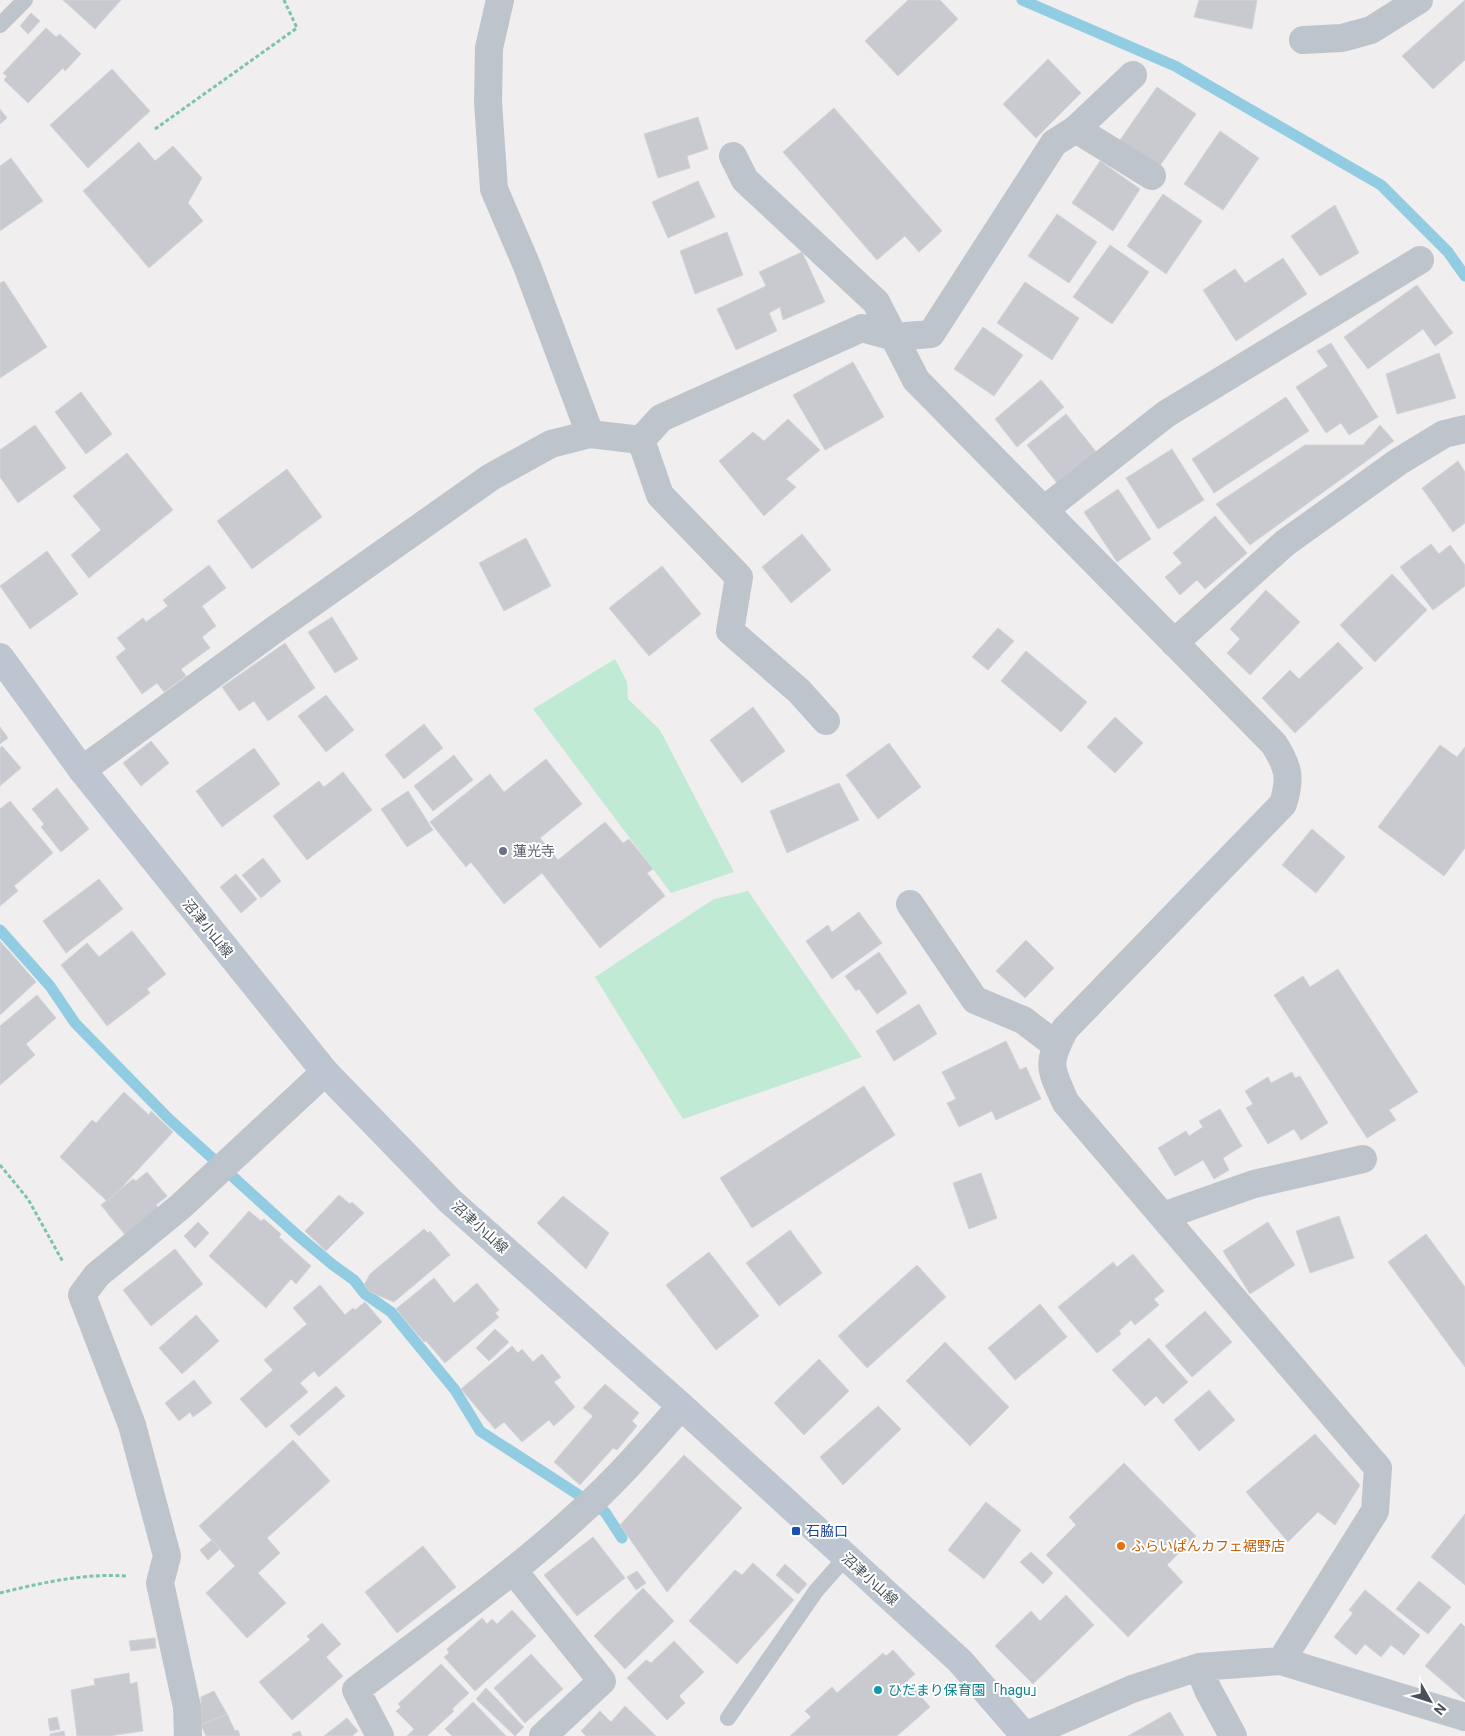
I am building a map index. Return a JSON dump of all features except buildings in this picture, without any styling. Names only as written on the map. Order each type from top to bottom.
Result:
[{"type":"main road","name":"沼津小山線","points":[[0,657],[82,770],[325,1072],[450,1200],[681,1406],[960,1661],[1025,1736]]},
{"type":"street","points":[[500,0],[489,48],[488,102],[494,189],[527,266],[590,434]]},
{"type":"street","points":[[1304,40],[1342,38],[1371,30],[1419,0]]},
{"type":"street","points":[[641,440],[662,418],[862,328],[894,337],[930,334],[1054,143],[1076,129],[1133,75]]},
{"type":"street","points":[[1076,129],[1152,176]]},
{"type":"street","points":[[733,156],[745,180],[876,302],[916,380],[1274,744],[1286,764],[1289,786],[1283,804],[1065,1029],[1056,1045],[1050,1068],[1066,1103],[1378,1468],[1375,1510],[1281,1661]]},
{"type":"street","points":[[1044,510],[1166,414],[1420,260]]},
{"type":"street","points":[[1174,643],[1285,542],[1398,462],[1444,434],[1465,429]]},
{"type":"street","points":[[82,770],[282,624],[491,477],[551,444],[590,434],[641,440]]},
{"type":"street","points":[[641,440],[660,495],[739,577],[730,631],[799,690],[826,721]]},
{"type":"street","points":[[910,904],[975,1000],[1023,1020],[1056,1045]]},
{"type":"street","points":[[188,1736],[187,1707],[160,1583],[167,1556],[132,1425],[82,1295],[98,1275],[181,1206],[325,1072]]},
{"type":"street","points":[[1163,1216],[1254,1184],[1363,1159]]},
{"type":"street","points":[[380,1736],[356,1690],[513,1570],[620,1474],[681,1406]]},
{"type":"street","points":[[513,1570],[602,1681],[542,1736]]},
{"type":"street","points":[[1025,1736],[1132,1689],[1199,1667],[1281,1661],[1465,1717]]},
{"type":"street","points":[[1199,1667],[1208,1690],[1234,1736]]},
{"type":"lane","points":[[0,25],[25,0]]},
{"type":"lane","points":[[728,1718],[816,1591],[846,1557]]},
{"type":"path","points":[[155,129],[297,28],[284,0]]},
{"type":"path","points":[[0,1165],[28,1199],[82,1295]]},
{"type":"path","points":[[0,1593],[32,1585],[115,1575],[162,1576]]},
{"type":"green space","points":[[615,659],[627,682],[628,699],[660,730],[734,872],[671,893],[533,709]]},
{"type":"green space","points":[[748,891],[862,1057],[683,1119],[595,977],[714,899]]},
{"type":"waterway","points":[[1022,0],[1175,66],[1381,185],[1448,252],[1465,276]]},
{"type":"waterway","points":[[0,930],[50,986],[75,1023],[169,1119],[296,1234],[354,1280],[365,1294],[391,1312],[455,1390],[480,1431],[605,1512],[622,1538]]},
{"type":"place","name":"蓮光寺","points":[[503,851]]},
{"type":"place","name":"石脇口","points":[[796,1531]]},
{"type":"place","name":"ふらいぱんカフェ裾野店","points":[[1121,1546]]},
{"type":"place","name":"ひだまり保育園「hagu」","points":[[878,1690]]}]
